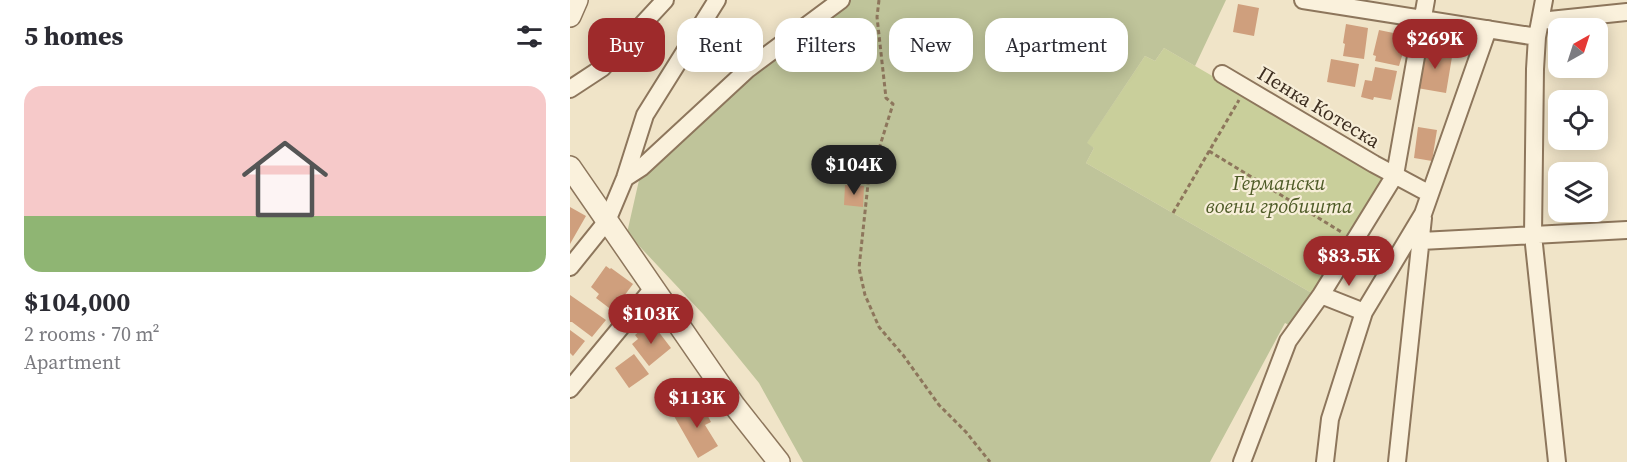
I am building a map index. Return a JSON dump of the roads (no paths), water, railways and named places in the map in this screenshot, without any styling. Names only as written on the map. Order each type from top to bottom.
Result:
[{"type":"street","points":[[570,16],[577,0]]},
{"type":"street","points":[[570,89],[602,68],[665,0]]},
{"type":"street","points":[[570,267],[607,221],[625,178],[645,115],[717,0]]},
{"type":"street","points":[[625,178],[642,167],[748,69],[841,0]]},
{"type":"street","points":[[1303,0],[1488,29],[1538,29],[1627,12]]},
{"type":"street","name":"Пенка Котеска","points":[[1242,462],[1288,341],[1321,295],[1395,176],[1426,0]]},
{"type":"street","points":[[1544,0],[1538,29],[1533,235],[1557,462]]},
{"type":"street","points":[[1397,462],[1415,238],[1488,29]]},
{"type":"street","name":"Пенка Котеска","points":[[1222,74],[1395,176],[1430,194]]},
{"type":"street","points":[[570,167],[734,405],[778,462]]},
{"type":"street","points":[[1325,462],[1330,419],[1364,312],[1394,261],[1415,238],[1627,230]]},
{"type":"street","points":[[570,389],[654,287]]},
{"type":"street","points":[[1321,295],[1364,312]]},
{"type":"park label","name":"Германски воени гробишта","points":[[1279,194]]}]
